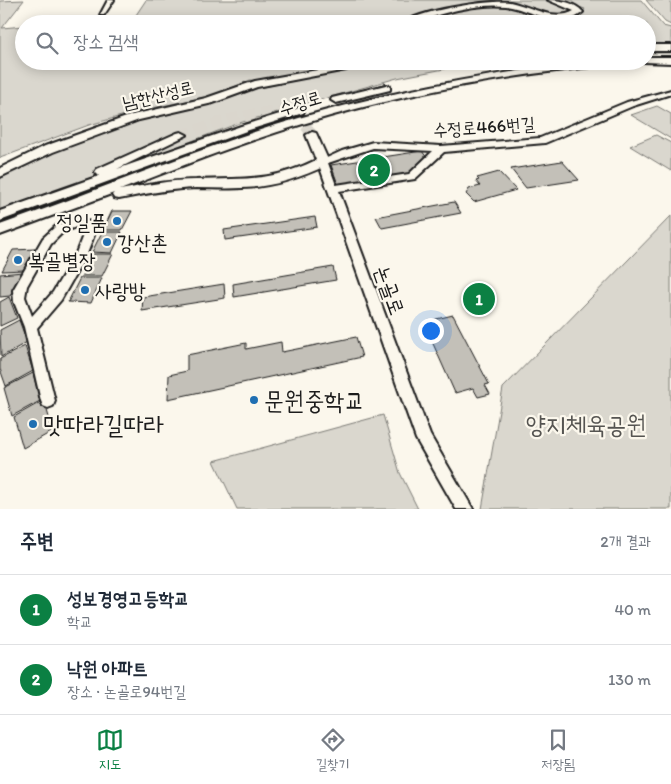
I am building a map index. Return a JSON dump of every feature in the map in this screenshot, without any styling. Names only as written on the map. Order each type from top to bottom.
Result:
[{"type":"main road","points":[[552,0],[574,7],[579,12],[575,15]]},
{"type":"main road","points":[[432,15],[453,8],[486,3],[510,4],[552,15]]},
{"type":"main road","points":[[656,48],[671,48]]},
{"type":"main road","points":[[656,52],[671,53]]},
{"type":"main road","points":[[656,60],[671,60]]},
{"type":"main road","name":"남한산성로","points":[[0,174],[49,149],[136,117],[209,101],[255,84],[332,70]]},
{"type":"main road","name":"수정로","points":[[0,216],[252,126],[349,96],[488,70]]},
{"type":"main road","name":"수정로","points":[[0,230],[66,207],[227,145],[309,118],[380,99],[503,76],[551,70]]},
{"type":"main road","points":[[64,193],[112,166],[181,135]]},
{"type":"main road","points":[[66,207],[153,188],[195,184],[242,184],[272,181],[298,174],[323,162],[312,135]]},
{"type":"main road","points":[[0,210],[40,201]]},
{"type":"street","points":[[102,14],[111,0]]},
{"type":"street","name":"수정로466번길","points":[[323,162],[345,152],[373,145],[441,149],[542,141],[630,104],[671,92]]},
{"type":"street","points":[[332,190],[412,177],[441,149]]},
{"type":"street","name":"논골로","points":[[323,162],[424,439],[465,509]]},
{"type":"street","points":[[66,207],[74,224]]},
{"type":"street","points":[[30,327],[57,296],[81,254],[92,230],[87,225],[74,224],[59,229],[42,247],[19,292],[30,327],[48,401]]},
{"type":"green space","points":[[24,0],[2,28],[15,27],[15,70],[315,70],[258,81],[250,80],[215,95],[143,110],[89,125],[0,158],[0,1]]},
{"type":"green space","points":[[146,0],[493,0],[433,10],[419,15],[136,15]]},
{"type":"green space","points":[[493,0],[545,0],[576,10],[573,14],[559,15]]},
{"type":"green space","points":[[558,0],[641,0],[654,15],[580,15],[585,9]]},
{"type":"green space","points":[[646,0],[671,0],[671,25],[665,22]]},
{"type":"green space","points":[[491,4],[542,15],[440,15],[480,5]]},
{"type":"green space","points":[[656,18],[663,26],[671,28],[671,53],[656,53]]},
{"type":"green space","points":[[347,70],[439,70],[397,78],[239,123],[45,197],[0,211],[0,179],[29,162],[146,116],[220,101],[255,86],[264,87]]},
{"type":"green space","points":[[657,106],[671,114],[671,139],[631,115]]},
{"type":"green space","points":[[656,135],[671,143],[671,171],[630,146]]},
{"type":"green space","name":"양지체육공원","points":[[671,216],[671,509],[482,509],[503,388]]},
{"type":"green space","points":[[383,415],[400,473],[418,509],[237,509],[214,461]]},
{"type":"building","points":[[422,151],[427,158],[411,174],[339,187],[331,165]]},
{"type":"building","points":[[562,161],[579,180],[526,188],[511,169]]},
{"type":"building","points":[[499,172],[516,190],[474,202],[466,194],[469,189],[480,186],[476,181],[479,180],[477,178]]},
{"type":"building","points":[[454,202],[461,213],[382,228],[376,217]]},
{"type":"building","name":"정일품","points":[[112,211],[132,211],[122,230],[103,230]]},
{"type":"building","points":[[315,217],[317,227],[225,240],[224,230]]},
{"type":"building","name":"강산촌","points":[[102,232],[122,232],[112,253],[92,252]]},
{"type":"building","name":"복골별장","points":[[35,249],[24,270],[2,271],[13,250]]},
{"type":"building","points":[[92,254],[113,254],[102,276],[82,276]]},
{"type":"building","points":[[333,267],[336,280],[234,297],[233,284]]},
{"type":"building","points":[[23,272],[10,296],[0,297],[0,274]]},
{"type":"building","name":"사랑방","points":[[80,278],[102,278],[91,303],[68,302]]},
{"type":"building","points":[[224,284],[225,298],[142,311],[143,297]]},
{"type":"building","points":[[9,297],[17,318],[0,326],[0,302]]},
{"type":"building","points":[[453,315],[489,384],[485,385],[490,394],[478,397],[473,388],[455,393],[426,328],[431,327],[428,321]]},
{"type":"building","points":[[19,320],[27,342],[1,357],[0,330]]},
{"type":"building","points":[[356,337],[362,357],[168,399],[169,375],[187,371],[187,355],[246,343],[246,349],[281,342],[282,352]]},
{"type":"building","points":[[25,346],[33,371],[6,386],[0,369],[0,359]]},
{"type":"building","points":[[33,373],[40,401],[12,416],[4,388]]},
{"type":"building","name":"맛따라길따라","points":[[44,400],[53,431],[23,448],[14,417]]},
{"type":"tunnel","points":[[181,135],[221,122],[269,112],[294,116],[304,124],[312,135]]},
{"type":"place","name":"낙원 아파트","points":[[374,170]]},
{"type":"place","name":"정일품","points":[[117,221]]},
{"type":"place","name":"강산촌","points":[[107,242]]},
{"type":"place","name":"복골별장","points":[[18,260]]},
{"type":"place","name":"사랑방","points":[[85,290]]},
{"type":"place","name":"성보경영고등학교","points":[[479,299]]},
{"type":"place","name":"문원중학교","points":[[254,400]]},
{"type":"place","name":"맛따라길따라","points":[[33,424]]}]
